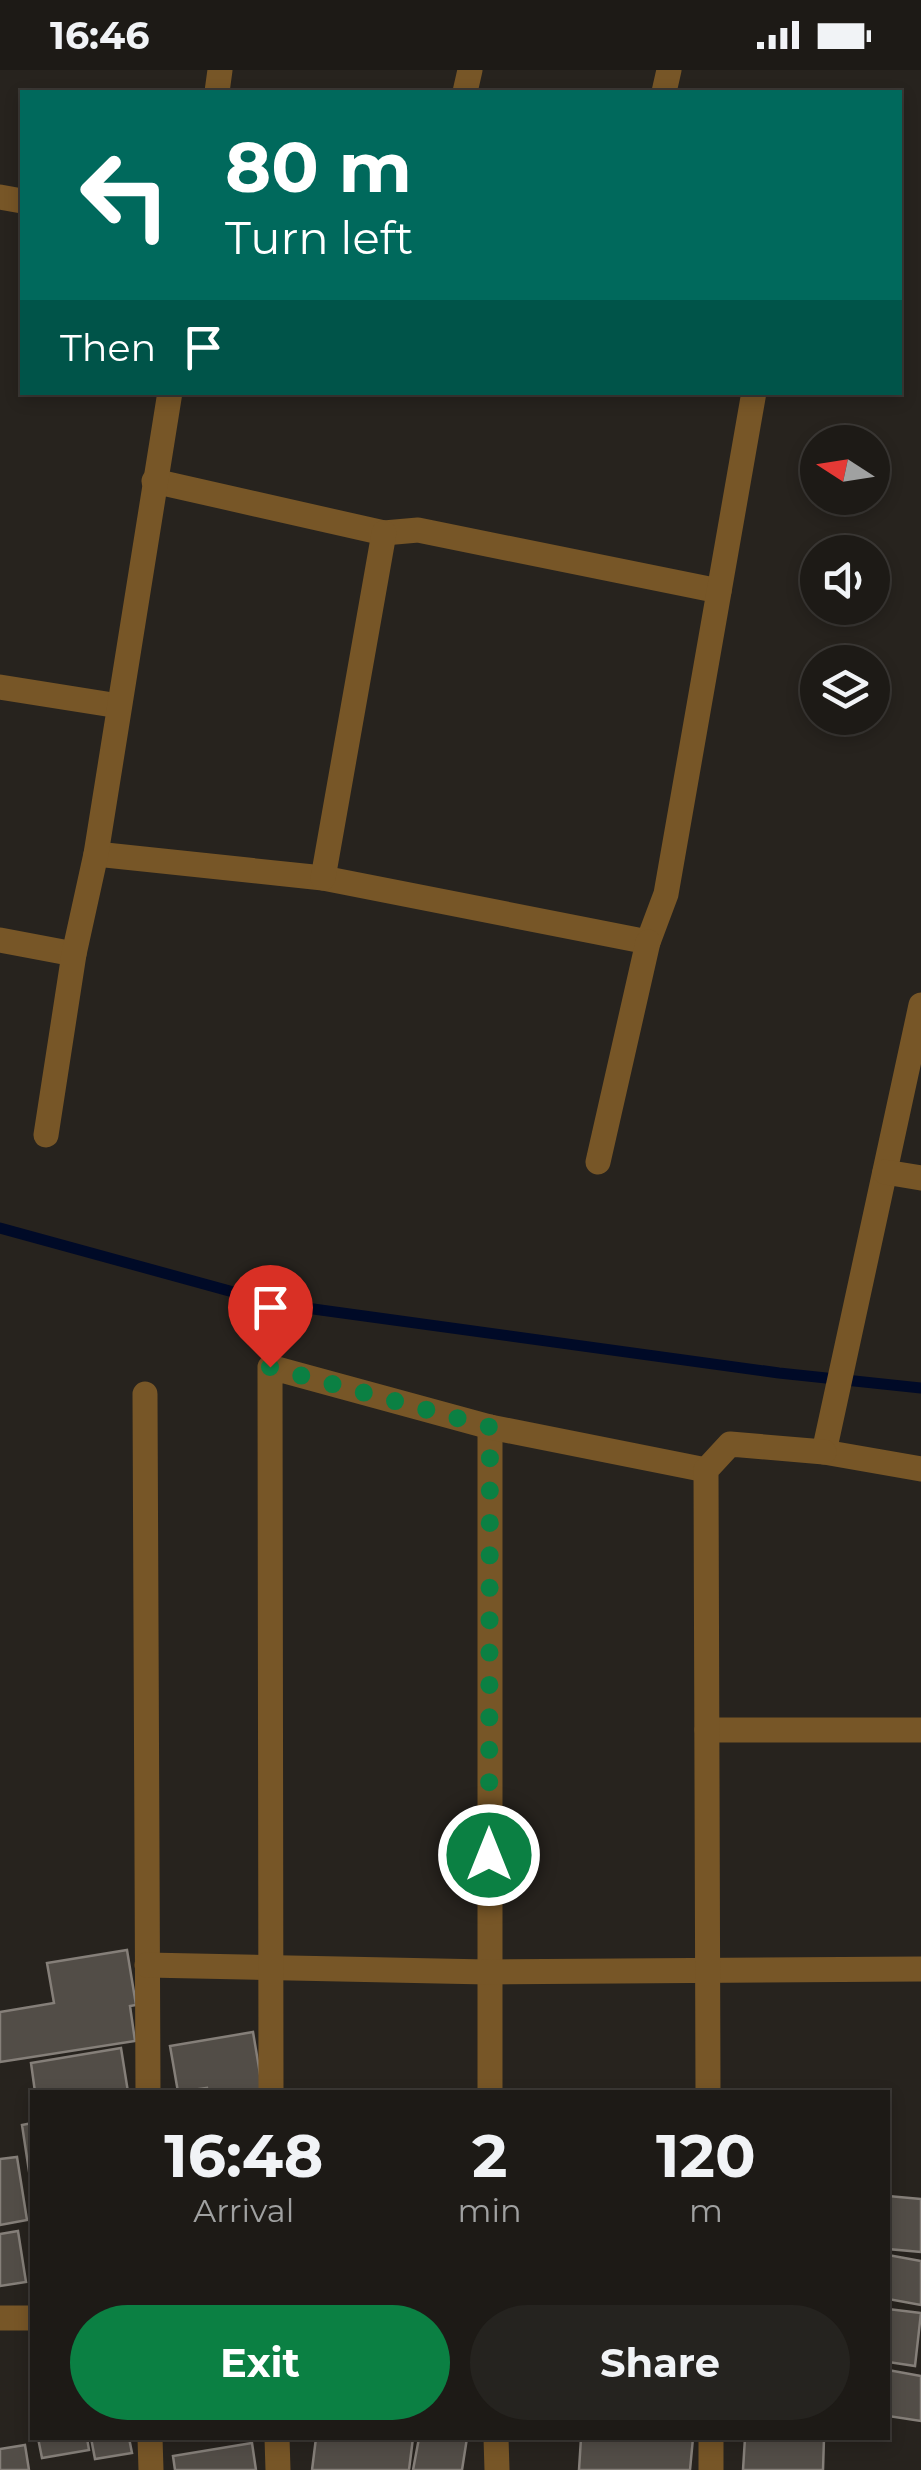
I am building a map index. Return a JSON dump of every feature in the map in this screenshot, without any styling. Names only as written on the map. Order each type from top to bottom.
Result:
[{"type":"street","points":[[46,1135],[74,954],[96,854],[169,395]]},
{"type":"street","points":[[598,1162],[648,942],[666,894],[753,395]]},
{"type":"street","points":[[154,481],[384,533],[418,530],[719,591]]},
{"type":"street","points":[[324,878],[384,533]]},
{"type":"street","points":[[0,687],[119,706]]},
{"type":"street","points":[[96,854],[324,878],[648,942]]},
{"type":"street","points":[[0,940],[74,954]]},
{"type":"street","points":[[824,1452],[921,1004]]},
{"type":"street","points":[[885,1172],[921,1178]]},
{"type":"street","points":[[271,2090],[270,1367],[490,1427],[706,1470]]},
{"type":"street","points":[[145,1394],[148,2090]]},
{"type":"street","points":[[490,1427],[490,2090]]},
{"type":"street","points":[[708,2090],[706,1470],[730,1444],[824,1452],[921,1469]]},
{"type":"street","points":[[706,1730],[921,1730]]},
{"type":"street","points":[[147,1965],[488,1972],[921,1970]]},
{"type":"street","points":[[0,2318],[30,2318]]},
{"type":"street","points":[[150,2440],[151,2470]]},
{"type":"street","points":[[277,2440],[278,2470]]},
{"type":"street","points":[[496,2440],[497,2470]]},
{"type":"street","points":[[711,2440],[712,2470]]},
{"type":"building","points":[[127,1950],[136,2005],[130,2006],[135,2041],[0,2062],[0,2012],[54,2003],[47,1963]]},
{"type":"building","points":[[253,2032],[263,2090],[178,2090],[170,2046]]},
{"type":"building","points":[[121,2048],[128,2090],[35,2090],[31,2063]]},
{"type":"building","points":[[30,2123],[30,2178],[22,2125]]},
{"type":"building","points":[[17,2157],[27,2220],[0,2225],[0,2159]]},
{"type":"building","points":[[890,2196],[921,2199],[921,2252],[890,2249]]},
{"type":"building","points":[[18,2231],[26,2282],[0,2286],[0,2234]]},
{"type":"building","points":[[890,2255],[921,2261],[921,2305],[890,2299]]},
{"type":"building","points":[[890,2309],[921,2313],[915,2366],[890,2362]]},
{"type":"building","points":[[890,2370],[921,2376],[921,2421],[890,2416]]},
{"type":"building","points":[[38,2440],[87,2440],[89,2450],[42,2458]]},
{"type":"building","points":[[91,2440],[129,2440],[132,2453],[95,2459]]},
{"type":"building","points":[[316,2440],[413,2440],[409,2470],[312,2470]]},
{"type":"building","points":[[419,2440],[467,2440],[462,2470],[413,2470]]},
{"type":"building","points":[[581,2440],[693,2440],[690,2470],[579,2470]]},
{"type":"building","points":[[745,2440],[824,2440],[823,2470],[743,2470]]},
{"type":"building","points":[[252,2443],[256,2470],[175,2470],[173,2456]]},
{"type":"building","points":[[25,2445],[29,2470],[0,2470],[0,2449]]},
{"type":"waterway","points":[[0,1228],[277,1304],[779,1373],[921,1388]]},
{"type":"route","points":[[270,1367],[490,1427],[489,1855]]}]
